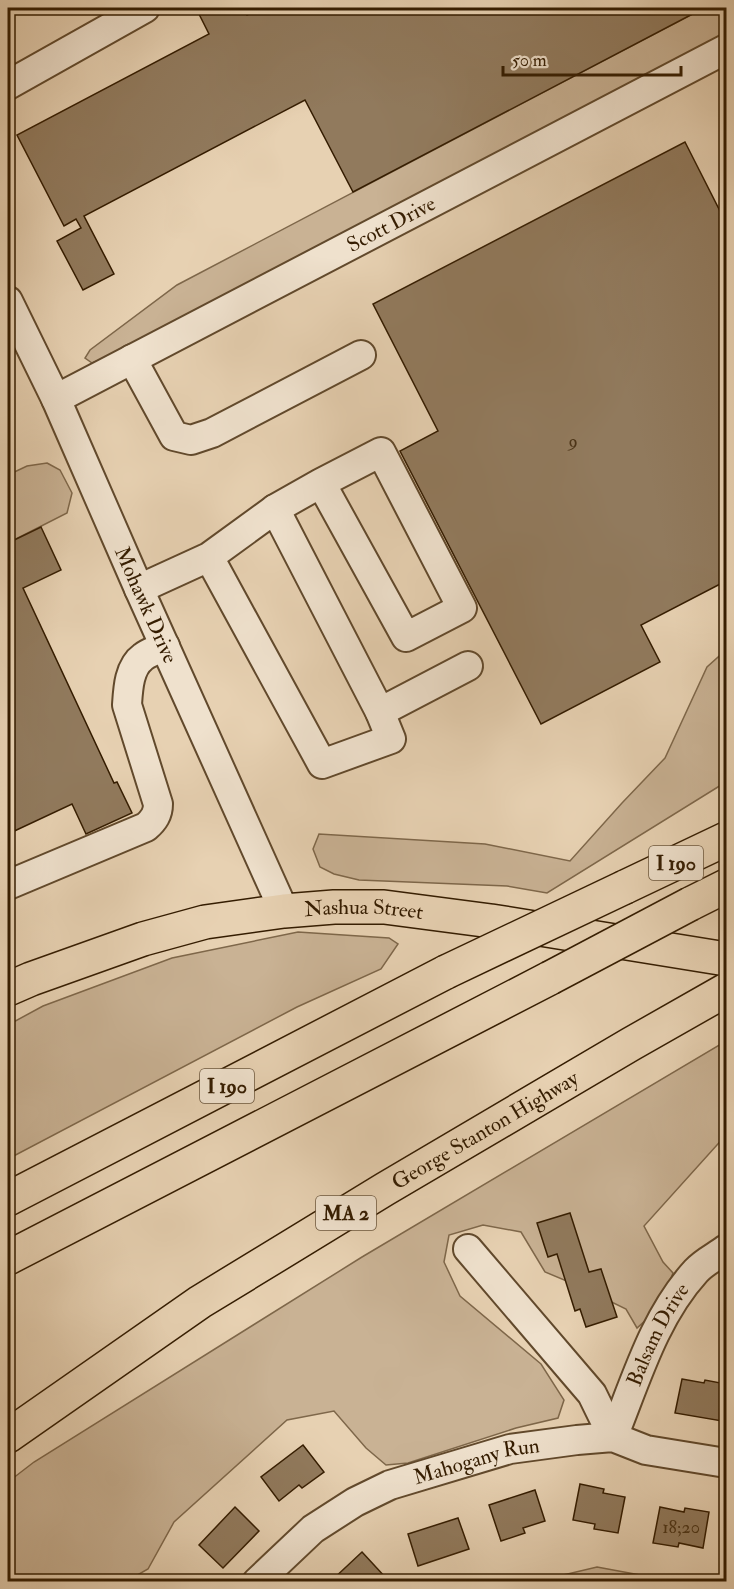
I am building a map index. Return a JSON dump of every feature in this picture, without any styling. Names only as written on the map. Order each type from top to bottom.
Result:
[{"type":"main road","name":"I 190","points":[[8,1199],[446,972],[726,839]]},
{"type":"main road","points":[[8,1258],[726,886]]},
{"type":"main road","name":"Nashua Street","points":[[8,989],[143,939],[205,922],[284,911],[334,907],[384,908],[491,921],[726,959]]},
{"type":"main road","name":"George Stanton Highway","points":[[8,1436],[200,1302],[406,1176],[726,990]]},
{"type":"main road","points":[[8,1412],[200,1302]]},
{"type":"street","points":[[8,85],[145,8]]},
{"type":"street","name":"Scott Drive","points":[[56,399],[726,49]]},
{"type":"street","name":"Mohawk Drive","points":[[8,301],[56,399],[284,911]]},
{"type":"street","points":[[132,359],[174,436],[191,440],[212,433],[361,355]]},
{"type":"street","points":[[139,589],[209,557],[275,509],[321,483],[381,452],[462,608],[406,638],[321,483]]},
{"type":"street","points":[[209,557],[322,764],[391,739],[380,712],[275,509]]},
{"type":"street","points":[[8,885],[146,827],[153,820],[158,811],[158,804],[126,705],[131,674],[137,664],[143,657],[165,646]]},
{"type":"street","points":[[380,712],[468,666]]},
{"type":"street","points":[[468,1249],[592,1394],[613,1437]]},
{"type":"street","name":"Balsam Drive","points":[[613,1437],[657,1329],[671,1305],[698,1269],[726,1250]]},
{"type":"street","name":"Mahogany Run","points":[[257,1581],[314,1529],[355,1502],[390,1485],[510,1449],[613,1437],[646,1450],[726,1463]]},
{"type":"shaded area","points":[[704,8],[726,8],[726,35],[254,283],[102,359],[92,363],[85,358],[90,350],[177,285]]},
{"type":"shaded area","points":[[47,463],[60,470],[72,493],[67,513],[8,543],[8,475],[27,466]]},
{"type":"shaded area","points":[[726,650],[726,782],[547,893],[507,886],[359,880],[334,874],[320,867],[313,849],[319,834],[485,844],[570,861],[665,758],[707,667]]},
{"type":"shaded area","points":[[298,932],[389,938],[398,944],[381,969],[297,1007],[8,1159],[8,1025],[43,1006],[172,958]]},
{"type":"shaded area","points":[[726,1041],[726,1135],[644,1226],[663,1262],[673,1273],[659,1308],[637,1328],[626,1309],[545,1272],[521,1232],[483,1225],[449,1235],[444,1262],[460,1296],[541,1364],[564,1400],[558,1418],[516,1428],[408,1463],[386,1465],[366,1448],[334,1411],[287,1420],[174,1522],[148,1569],[127,1581],[8,1582],[8,1482],[34,1462],[362,1257]]},
{"type":"shaded area","points":[[597,1567],[667,1580],[677,1581],[538,1581]]},
{"type":"building","points":[[210,8],[242,8],[247,15],[262,8],[704,8],[353,192],[305,100],[84,216],[114,274],[83,290],[57,241],[81,228],[76,219],[64,226],[17,135],[209,34],[199,14]]},
{"type":"building","points":[[685,142],[726,223],[726,581],[641,625],[660,662],[541,724],[400,451],[438,431],[373,304]]},
{"type":"building","points":[[41,527],[61,570],[23,588],[114,783],[117,782],[132,813],[86,834],[72,804],[8,834],[8,543]]},
{"type":"building","points":[[570,1213],[589,1272],[601,1269],[617,1317],[586,1327],[580,1309],[575,1311],[557,1254],[548,1257],[537,1223]]},
{"type":"building","points":[[682,1379],[726,1384],[722,1421],[675,1413]]},
{"type":"building","points":[[303,1445],[324,1472],[302,1488],[299,1485],[279,1501],[261,1477]]},
{"type":"building","points":[[580,1484],[604,1489],[603,1493],[625,1497],[618,1533],[594,1529],[595,1524],[573,1520]]},
{"type":"building","points":[[535,1490],[545,1521],[523,1528],[525,1533],[501,1541],[489,1505]]},
{"type":"building","points":[[235,1507],[259,1531],[223,1568],[199,1545]]},
{"type":"building","points":[[660,1507],[684,1512],[685,1508],[709,1512],[703,1548],[679,1543],[678,1547],[653,1543]]},
{"type":"building","points":[[458,1518],[469,1549],[418,1566],[408,1534]]},
{"type":"building","points":[[362,1552],[386,1578],[382,1582],[330,1582]]}]
